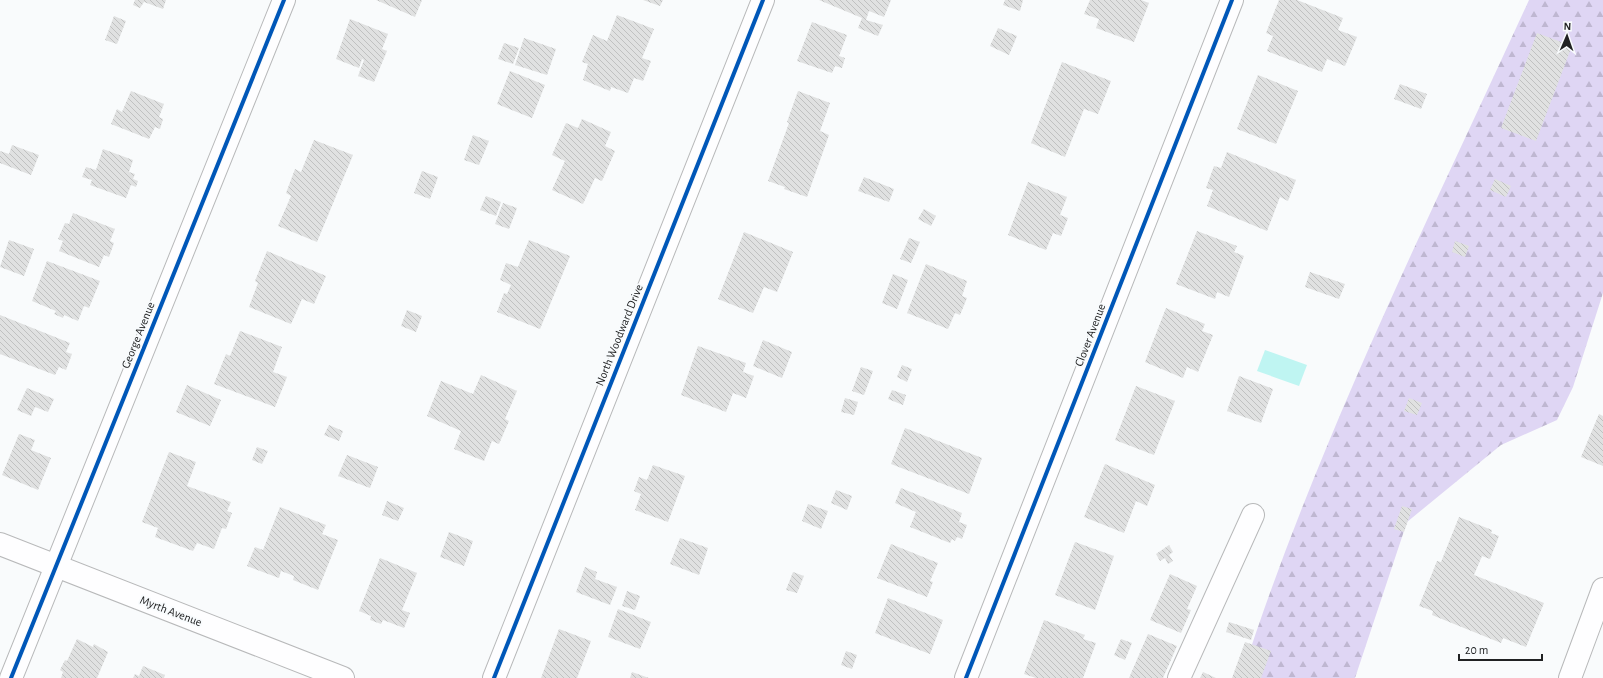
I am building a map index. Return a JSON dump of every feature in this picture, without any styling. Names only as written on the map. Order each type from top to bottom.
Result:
[{"type":"street","name":"George Avenue","points":[[10,678],[284,0]]},
{"type":"street","name":"North Woodward Drive","points":[[494,678],[763,0]]},
{"type":"street","name":"Clover Avenue","points":[[966,678],[1232,0]]},
{"type":"street","points":[[1179,678],[1253,515]]},
{"type":"street","name":"Myrth Avenue","points":[[0,544],[343,678]]},
{"type":"street","points":[[1570,678],[1603,589]]},
{"type":"green space","points":[[1529,0],[1603,0],[1603,293],[1573,387],[1557,420],[1501,445],[1407,522],[1355,678],[1241,678],[1303,505],[1338,419],[1413,251]]},
{"type":"water","points":[[1265,350],[1307,365],[1299,386],[1257,371]]},
{"type":"building","points":[[135,0],[166,0],[163,9],[144,2],[140,8],[133,5]]},
{"type":"building","points":[[376,0],[422,0],[415,17]]},
{"type":"building","points":[[643,0],[663,0],[660,6]]},
{"type":"building","points":[[819,0],[891,0],[884,17],[869,11],[866,20],[883,25],[878,36],[858,28],[862,18]]},
{"type":"building","points":[[1005,0],[1023,0],[1020,11],[1003,5]]},
{"type":"building","points":[[1090,0],[1141,0],[1149,3],[1134,42],[1096,28],[1099,19],[1084,14]]},
{"type":"building","points":[[1279,0],[1297,0],[1343,18],[1338,30],[1357,37],[1345,66],[1327,59],[1322,72],[1267,51],[1273,36],[1266,33]]},
{"type":"building","points":[[617,15],[654,29],[642,58],[651,61],[643,81],[634,78],[628,93],[611,87],[610,91],[583,80],[588,64],[582,62],[593,35],[607,41]]},
{"type":"building","points":[[114,16],[126,21],[117,44],[105,40]]},
{"type":"building","points":[[350,19],[388,34],[382,49],[387,51],[374,82],[358,76],[364,60],[362,59],[359,68],[336,59]]},
{"type":"building","points":[[812,22],[847,35],[839,56],[845,58],[842,68],[835,66],[832,73],[797,61]]},
{"type":"building","points":[[998,28],[1017,36],[1009,55],[990,46]]},
{"type":"building","points":[[1537,33],[1572,46],[1536,141],[1501,128]]},
{"type":"building","points":[[524,38],[556,49],[547,75],[515,65]]},
{"type":"building","points":[[504,43],[519,48],[513,64],[498,59]]},
{"type":"building","points":[[1062,62],[1111,81],[1098,114],[1084,109],[1065,157],[1031,143]]},
{"type":"building","points":[[510,71],[545,85],[532,118],[497,104]]},
{"type":"building","points":[[1258,75],[1298,91],[1276,144],[1237,129]]},
{"type":"building","points":[[1400,84],[1427,94],[1421,109],[1394,99]]},
{"type":"building","points":[[131,91],[164,104],[159,117],[163,119],[160,129],[155,127],[149,139],[111,124],[117,109],[122,112]]},
{"type":"building","points":[[798,91],[830,103],[820,131],[829,135],[807,197],[784,189],[785,187],[768,181],[789,123],[787,122]]},
{"type":"building","points":[[582,119],[611,132],[605,146],[615,151],[602,181],[595,178],[583,204],[552,190],[565,161],[552,155],[566,123],[578,128]]},
{"type":"building","points":[[473,135],[489,141],[479,165],[464,160]]},
{"type":"building","points":[[314,140],[353,155],[317,242],[278,226],[291,196],[286,193],[295,169],[301,172]]},
{"type":"building","points":[[12,145],[39,155],[31,175],[0,163],[0,151],[9,154]]},
{"type":"building","points":[[103,149],[133,160],[129,172],[135,174],[133,179],[138,181],[136,187],[131,185],[126,198],[90,185],[92,180],[82,177],[86,167],[96,170]]},
{"type":"building","points":[[1227,152],[1296,180],[1288,201],[1280,197],[1267,231],[1207,206],[1213,190],[1206,188],[1214,166],[1221,168]]},
{"type":"building","points":[[422,171],[438,177],[430,199],[414,193]]},
{"type":"building","points":[[864,177],[894,189],[889,202],[858,191]]},
{"type":"building","points":[[1495,179],[1511,186],[1506,197],[1490,190]]},
{"type":"building","points":[[1028,182],[1067,197],[1060,215],[1068,218],[1061,236],[1053,233],[1046,250],[1008,235]]},
{"type":"building","points":[[486,196],[501,202],[496,216],[480,210]]},
{"type":"building","points":[[503,203],[517,208],[509,229],[495,224]]},
{"type":"building","points":[[924,209],[936,216],[931,226],[918,219]]},
{"type":"building","points":[[73,213],[115,229],[110,241],[114,243],[109,257],[104,255],[99,267],[59,251],[63,241],[58,239],[65,223],[69,224]]},
{"type":"building","points":[[1197,231],[1237,246],[1234,252],[1244,256],[1229,297],[1217,292],[1215,299],[1176,284]]},
{"type":"building","points":[[744,232],[793,252],[777,292],[764,287],[753,313],[718,299]]},
{"type":"building","points":[[909,238],[920,242],[911,263],[900,259]]},
{"type":"building","points":[[9,240],[34,249],[24,276],[0,267]]},
{"type":"building","points":[[529,240],[570,256],[540,329],[497,312],[504,293],[507,294],[511,285],[500,280],[506,263],[518,267]]},
{"type":"building","points":[[1455,241],[1469,246],[1465,257],[1452,252]]},
{"type":"building","points":[[267,251],[326,276],[314,304],[302,299],[291,324],[249,307],[258,283],[255,281]]},
{"type":"building","points":[[47,261],[100,281],[89,308],[84,306],[78,321],[64,315],[63,318],[54,314],[56,311],[32,301]]},
{"type":"building","points":[[926,264],[967,281],[962,296],[967,298],[960,315],[955,313],[948,329],[907,313]]},
{"type":"building","points":[[1310,272],[1345,284],[1339,299],[1305,287]]},
{"type":"building","points":[[893,274],[908,280],[897,309],[882,303]]},
{"type":"building","points":[[1166,308],[1205,324],[1202,331],[1213,335],[1198,372],[1187,367],[1183,378],[1145,362]]},
{"type":"building","points":[[407,310],[422,316],[416,332],[401,326]]},
{"type":"building","points":[[0,315],[70,343],[66,352],[72,354],[66,370],[59,367],[55,375],[0,354]]},
{"type":"building","points":[[240,331],[282,347],[273,372],[287,377],[275,407],[214,384],[226,354],[230,356]]},
{"type":"building","points":[[763,340],[792,352],[782,378],[753,366]]},
{"type":"building","points":[[698,346],[746,363],[743,372],[754,376],[746,398],[733,393],[726,412],[681,395]]},
{"type":"building","points":[[902,365],[912,369],[907,382],[897,377]]},
{"type":"building","points":[[861,367],[873,371],[864,395],[852,391]]},
{"type":"building","points":[[481,375],[517,391],[505,419],[509,421],[499,444],[492,441],[484,461],[454,449],[461,431],[427,416],[441,381],[473,394]]},
{"type":"building","points":[[1239,376],[1273,389],[1261,423],[1227,411]]},
{"type":"building","points":[[187,385],[221,400],[210,426],[176,412]]},
{"type":"building","points":[[1136,386],[1175,401],[1154,455],[1115,440]]},
{"type":"building","points":[[27,388],[54,399],[48,412],[35,407],[31,416],[17,410]]},
{"type":"building","points":[[892,390],[906,395],[903,405],[888,399]]},
{"type":"building","points":[[845,398],[858,402],[854,415],[841,412]]},
{"type":"building","points":[[1409,398],[1422,403],[1417,415],[1404,411]]},
{"type":"building","points":[[1599,414],[1603,416],[1603,466],[1581,457]]},
{"type":"building","points":[[329,425],[343,431],[339,441],[324,435]]},
{"type":"building","points":[[905,428],[982,458],[969,494],[891,464]]},
{"type":"building","points":[[19,434],[35,440],[31,450],[51,458],[38,490],[2,475]]},
{"type":"building","points":[[257,447],[268,451],[262,464],[252,460]]},
{"type":"building","points":[[169,452],[196,462],[187,486],[231,502],[227,511],[232,513],[226,529],[222,528],[214,549],[197,543],[193,551],[155,537],[158,528],[142,522]]},
{"type":"building","points":[[347,455],[378,467],[370,488],[338,476]]},
{"type":"building","points":[[1105,464],[1155,485],[1147,506],[1136,501],[1124,533],[1084,517]]},
{"type":"building","points":[[653,465],[685,476],[668,522],[635,510],[641,494],[634,491],[639,477],[647,480]]},
{"type":"building","points":[[901,488],[962,513],[959,522],[967,525],[962,539],[957,537],[955,541],[952,539],[950,543],[910,527],[916,512],[895,503]]},
{"type":"building","points":[[836,490],[852,496],[847,510],[831,503]]},
{"type":"building","points":[[387,501],[404,508],[398,521],[382,515]]},
{"type":"building","points":[[808,504],[828,511],[821,529],[802,521]]},
{"type":"building","points":[[1402,506],[1412,509],[1404,532],[1394,529]]},
{"type":"building","points":[[280,507],[326,525],[322,534],[338,540],[318,590],[293,580],[294,576],[281,571],[279,578],[247,566],[255,547],[263,550]]},
{"type":"building","points":[[1459,517],[1492,530],[1491,533],[1499,536],[1490,559],[1482,556],[1474,575],[1544,603],[1526,647],[1503,638],[1501,643],[1432,615],[1433,611],[1419,606],[1437,561],[1441,562]]},
{"type":"building","points":[[449,532],[473,541],[464,566],[440,557]]},
{"type":"building","points":[[680,538],[708,548],[699,575],[670,564]]},
{"type":"building","points":[[1075,542],[1114,556],[1095,610],[1055,595]]},
{"type":"building","points":[[891,544],[938,563],[930,581],[933,582],[927,597],[877,578]]},
{"type":"building","points":[[1169,545],[1173,552],[1169,555],[1173,561],[1168,564],[1165,558],[1160,561],[1156,554]]},
{"type":"building","points":[[380,558],[417,573],[402,610],[410,613],[404,628],[383,620],[381,624],[370,620],[371,616],[359,611]]},
{"type":"building","points":[[585,567],[597,572],[595,579],[617,587],[610,605],[576,592]]},
{"type":"building","points":[[793,572],[804,576],[797,593],[786,590]]},
{"type":"building","points":[[1170,574],[1197,586],[1187,609],[1191,610],[1181,633],[1150,620]]},
{"type":"building","points":[[627,591],[640,596],[635,610],[622,606]]},
{"type":"building","points":[[888,598],[943,620],[930,654],[875,633]]},
{"type":"building","points":[[618,609],[651,622],[640,649],[608,637]]},
{"type":"building","points":[[1044,620],[1085,635],[1083,639],[1096,643],[1083,678],[1036,678],[1024,674]]},
{"type":"building","points":[[1229,622],[1254,630],[1251,640],[1226,632]]},
{"type":"building","points":[[559,629],[591,641],[577,678],[541,678]]},
{"type":"building","points":[[1148,634],[1177,646],[1163,678],[1129,678]]},
{"type":"building","points":[[77,639],[93,647],[94,644],[108,652],[97,678],[61,678],[63,672],[60,670],[65,660],[67,661]]},
{"type":"building","points":[[1121,639],[1132,643],[1125,660],[1114,655]]},
{"type":"building","points":[[1245,642],[1271,651],[1261,678],[1232,678]]},
{"type":"building","points":[[846,651],[857,655],[852,669],[841,665]]},
{"type":"building","points":[[143,666],[165,675],[164,678],[133,678],[135,674],[139,676]]},
{"type":"building","points":[[632,672],[649,678],[630,678]]},
{"type":"building","points":[[1203,672],[1216,678],[1200,678]]},
{"type":"cycle path","points":[[11,678],[284,0]]},
{"type":"cycle path","points":[[494,678],[763,0]]},
{"type":"cycle path","points":[[966,678],[1232,0]]}]
